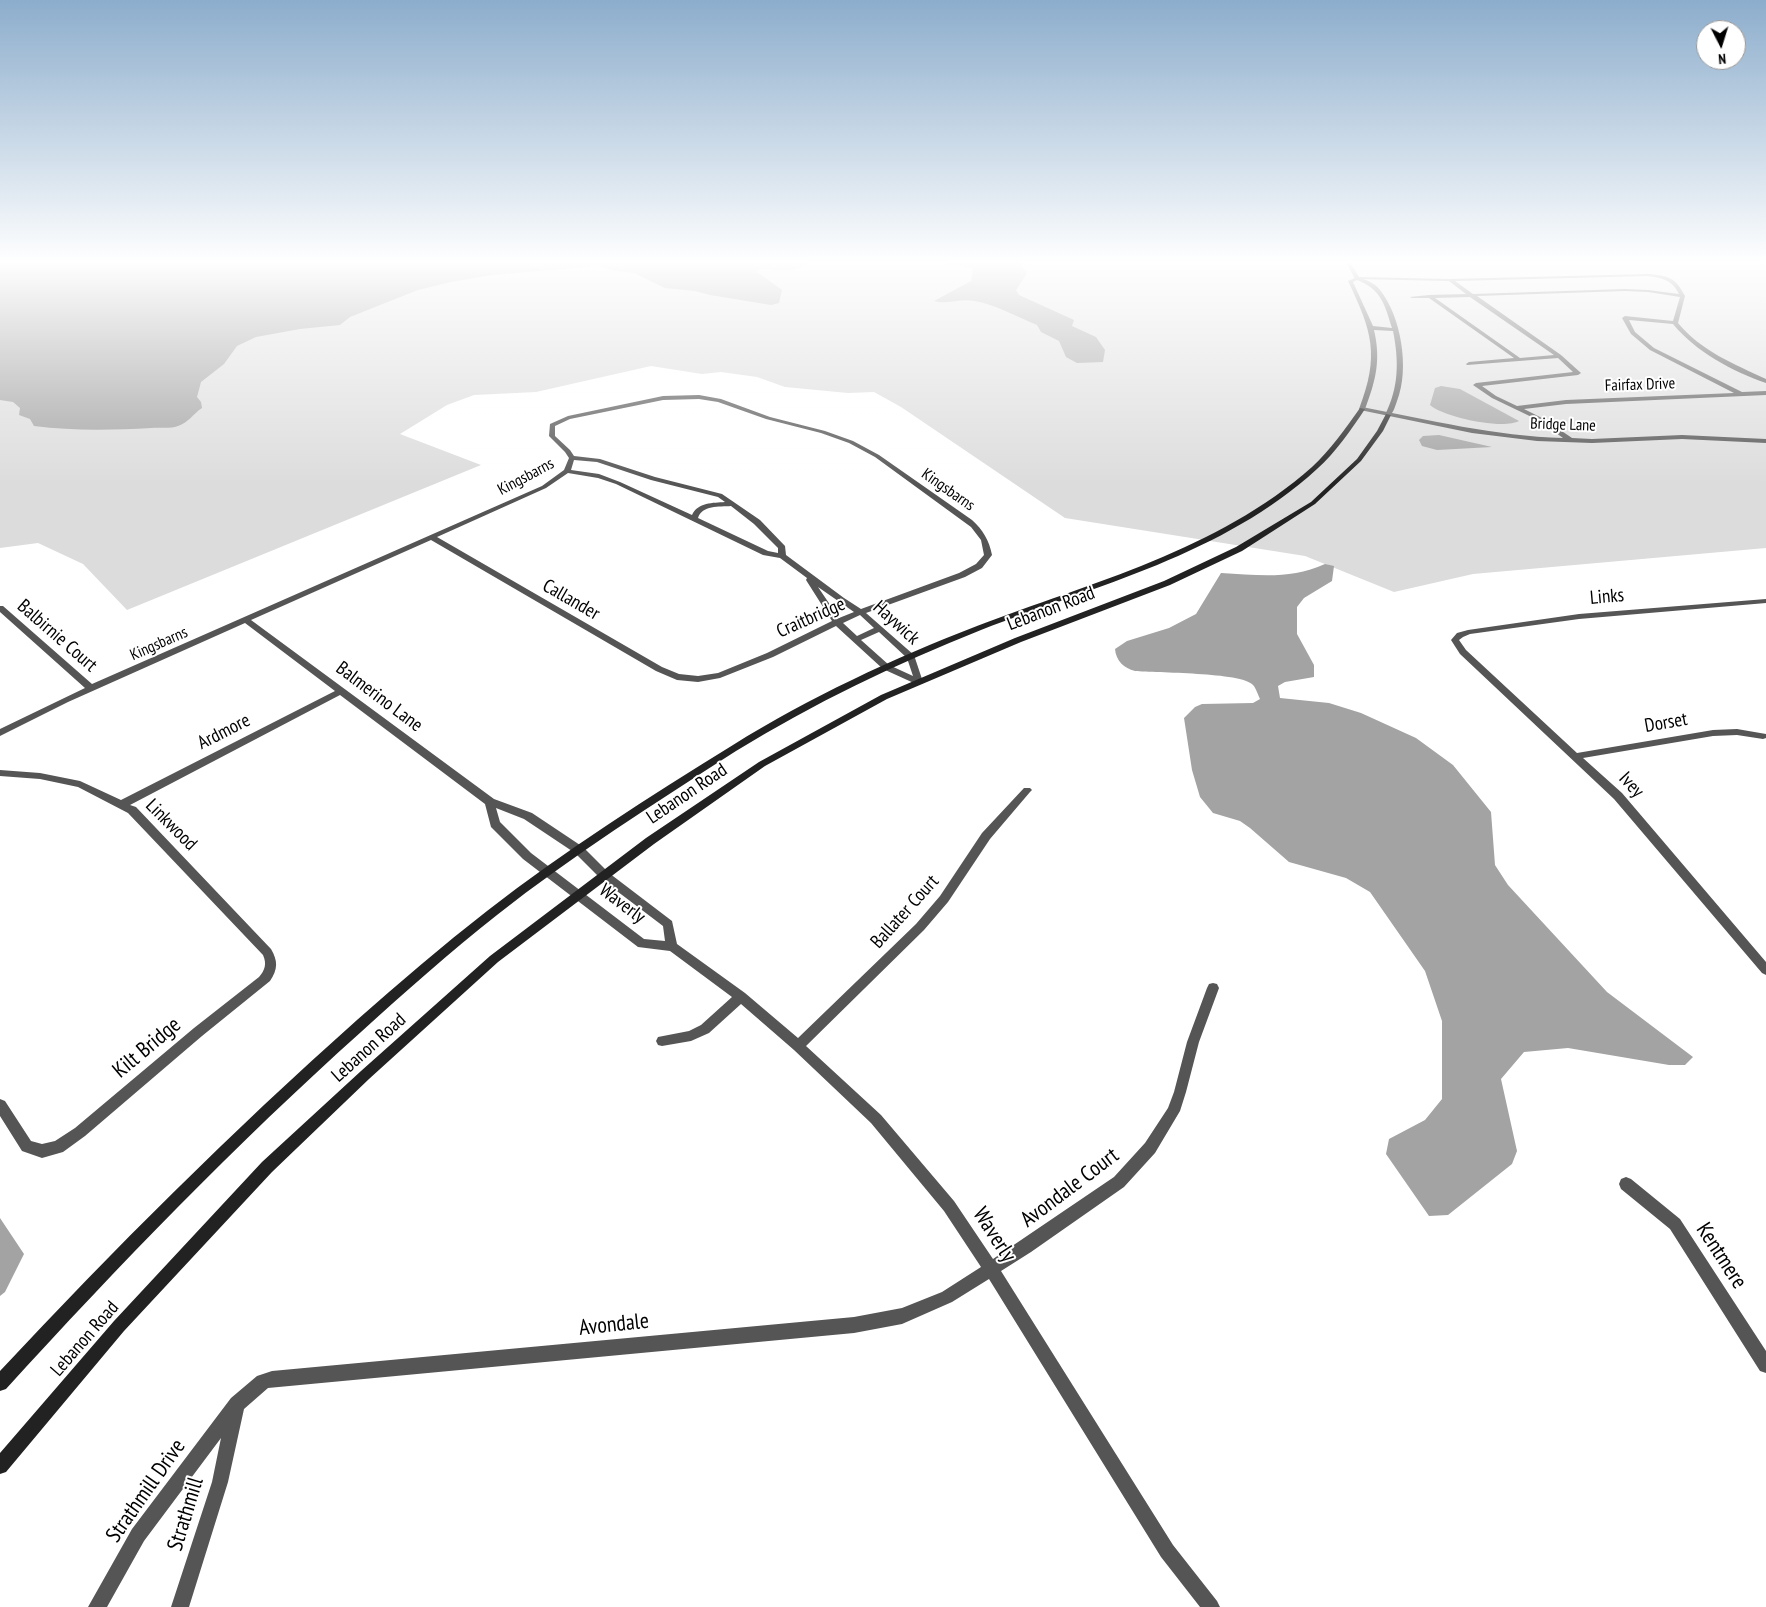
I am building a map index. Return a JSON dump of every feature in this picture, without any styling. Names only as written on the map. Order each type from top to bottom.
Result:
[{"type":"main road","name":"Lebanon Road","points":[[0,1383],[73,1303],[201,1173],[270,1107],[460,939],[579,850],[736,746],[784,719],[886,667],[985,626],[1139,570],[1229,527],[1277,497],[1316,467],[1333,448],[1362,409]]},
{"type":"main road","name":"Lebanon Road","points":[[0,1466],[118,1326],[267,1167],[365,1075],[494,959],[650,841],[762,764],[884,697],[1018,640],[1167,583],[1239,549],[1313,503],[1359,460],[1380,431],[1388,415]]},
{"type":"street","name":"Lebanon Road","points":[[1362,409],[1368,396],[1374,363],[1372,335]]},
{"type":"street","name":"Lebanon Road","points":[[1388,415],[1396,398],[1401,371],[1397,335]]},
{"type":"street","points":[[1485,335],[1517,358]]},
{"type":"street","points":[[1528,335],[1578,373],[1476,385],[1494,397],[1542,420],[1570,440]]},
{"type":"street","points":[[1634,335],[1652,349],[1743,395]]},
{"type":"street","points":[[1683,335],[1706,351],[1766,381]]},
{"type":"street","points":[[1469,364],[1517,358],[1558,356]]},
{"type":"street","name":"Fairfax Drive","points":[[1515,408],[1566,402],[1766,393]]},
{"type":"street","name":"Kingsbarns","points":[[0,733],[92,689],[544,487],[568,471],[572,458],[568,451],[552,436],[552,425],[568,418],[663,398],[699,397],[719,400],[768,418],[823,432],[851,442],[877,456],[981,532],[987,542],[988,555]]},
{"type":"street","name":"Bridge Lane","points":[[1362,409],[1472,431],[1521,438],[1570,440],[1682,437],[1766,441]]},
{"type":"street","name":"Haywick","points":[[572,458],[598,460],[641,475],[720,495],[757,522],[782,548],[782,556]]},
{"type":"street","name":"Haywick","points":[[568,471],[599,476],[623,485],[766,553],[782,556],[862,613],[911,657],[919,682]]},
{"type":"street","points":[[623,485],[641,475]]},
{"type":"street","points":[[694,519],[696,513],[708,505],[734,504]]},
{"type":"street","name":"Callander","points":[[432,537],[659,669],[677,676],[698,679]]},
{"type":"street","name":"Craitbridge","points":[[698,679],[720,675],[885,602],[962,575],[979,566],[988,555]]},
{"type":"street","name":"Haywick","points":[[805,573],[822,596],[837,622],[886,667],[919,682]]},
{"type":"street","name":"Links","points":[[1455,640],[1460,635],[1468,632],[1537,620],[1680,606],[1766,601]]},
{"type":"street","name":"Balbirnie Court","points":[[0,608],[92,689]]},
{"type":"street","name":"Balmerino Lane","points":[[247,621],[490,802],[528,816],[579,850],[605,876]]},
{"type":"street","points":[[856,639],[880,629]]},
{"type":"street","name":"Ivey","points":[[1455,640],[1463,652],[1576,756],[1634,814],[1766,970]]},
{"type":"street","name":"Ardmore","points":[[123,804],[341,691]]},
{"type":"street","name":"Dorset","points":[[1576,756],[1713,733],[1737,732],[1763,736]]},
{"type":"street","name":"Linkwood","points":[[0,773],[61,780],[93,790],[123,804],[139,816],[267,952],[271,959],[271,970]]},
{"type":"street","name":"Ballater Court","points":[[798,1046],[920,927],[944,899],[986,836],[1027,790]]},
{"type":"street","points":[[490,802],[495,824],[502,833],[578,896]]},
{"type":"street","name":"Waverly","points":[[605,876],[668,924],[672,946]]},
{"type":"street","name":"Waverly","points":[[578,896],[642,944],[672,946],[741,997],[798,1046],[876,1119],[903,1149],[949,1206],[991,1269],[1167,1551],[1211,1607]]},
{"type":"street","name":"Kilt Bridge","points":[[0,1105],[27,1146],[34,1150],[46,1151],[58,1147],[70,1140],[198,1032],[262,982],[271,970]]},
{"type":"street","name":"Avondale Court","points":[[991,1269],[1119,1182],[1150,1148],[1173,1111],[1193,1042],[1213,988]]},
{"type":"street","points":[[662,1041],[691,1036],[705,1030],[741,997]]},
{"type":"street","name":"Kentmere","points":[[1626,1184],[1676,1224],[1766,1365]]},
{"type":"street","name":"Avondale","points":[[237,1404],[263,1382],[272,1379],[854,1325],[902,1316],[926,1307],[947,1297],[991,1269]]},
{"type":"street","name":"Strathmill Drive","points":[[97,1607],[138,1535],[237,1404]]},
{"type":"street","name":"Strathmill","points":[[180,1607],[220,1482],[237,1404]]},
{"type":"shaded area","points":[[0,335],[1766,335],[1766,548],[1473,574],[1394,592],[1305,556],[1065,518],[901,407],[874,392],[848,393],[785,387],[757,377],[721,372],[702,374],[651,366],[536,392],[474,395],[447,405],[400,434],[481,465],[127,610],[83,564],[38,543],[0,548]]},
{"type":"shaded area","points":[[0,335],[267,335],[256,337],[237,346],[224,364],[201,382],[197,397],[201,402],[202,408],[188,421],[175,427],[92,430],[34,426],[30,419],[19,415],[20,408],[13,402],[0,400]]},
{"type":"shaded area","points":[[1047,335],[1092,335],[1096,337],[1105,350],[1103,362],[1077,363],[1066,357],[1059,341]]},
{"type":"shaded area","points":[[1441,386],[1460,389],[1519,421],[1500,424],[1487,423],[1460,418],[1437,410],[1430,405],[1435,388]]},
{"type":"shaded area","points":[[1439,435],[1492,447],[1437,450],[1422,446],[1419,440],[1423,436]]},
{"type":"shaded area","points":[[1325,564],[1334,566],[1332,581],[1304,598],[1297,607],[1297,634],[1314,665],[1314,677],[1285,682],[1278,686],[1280,698],[1329,703],[1361,713],[1416,738],[1453,765],[1491,812],[1495,865],[1508,885],[1607,992],[1693,1057],[1685,1065],[1669,1065],[1568,1048],[1524,1052],[1501,1079],[1517,1151],[1512,1164],[1448,1215],[1429,1216],[1386,1154],[1389,1139],[1425,1120],[1442,1099],[1442,1021],[1425,971],[1370,892],[1346,878],[1289,862],[1240,821],[1213,813],[1200,797],[1192,770],[1184,718],[1195,707],[1202,704],[1253,703],[1260,699],[1253,685],[1246,681],[1216,675],[1135,671],[1121,663],[1115,649],[1127,641],[1169,628],[1196,614],[1221,573],[1286,574],[1312,569]]},
{"type":"shaded area","points":[[0,1218],[24,1254],[5,1292],[0,1296]]}]
